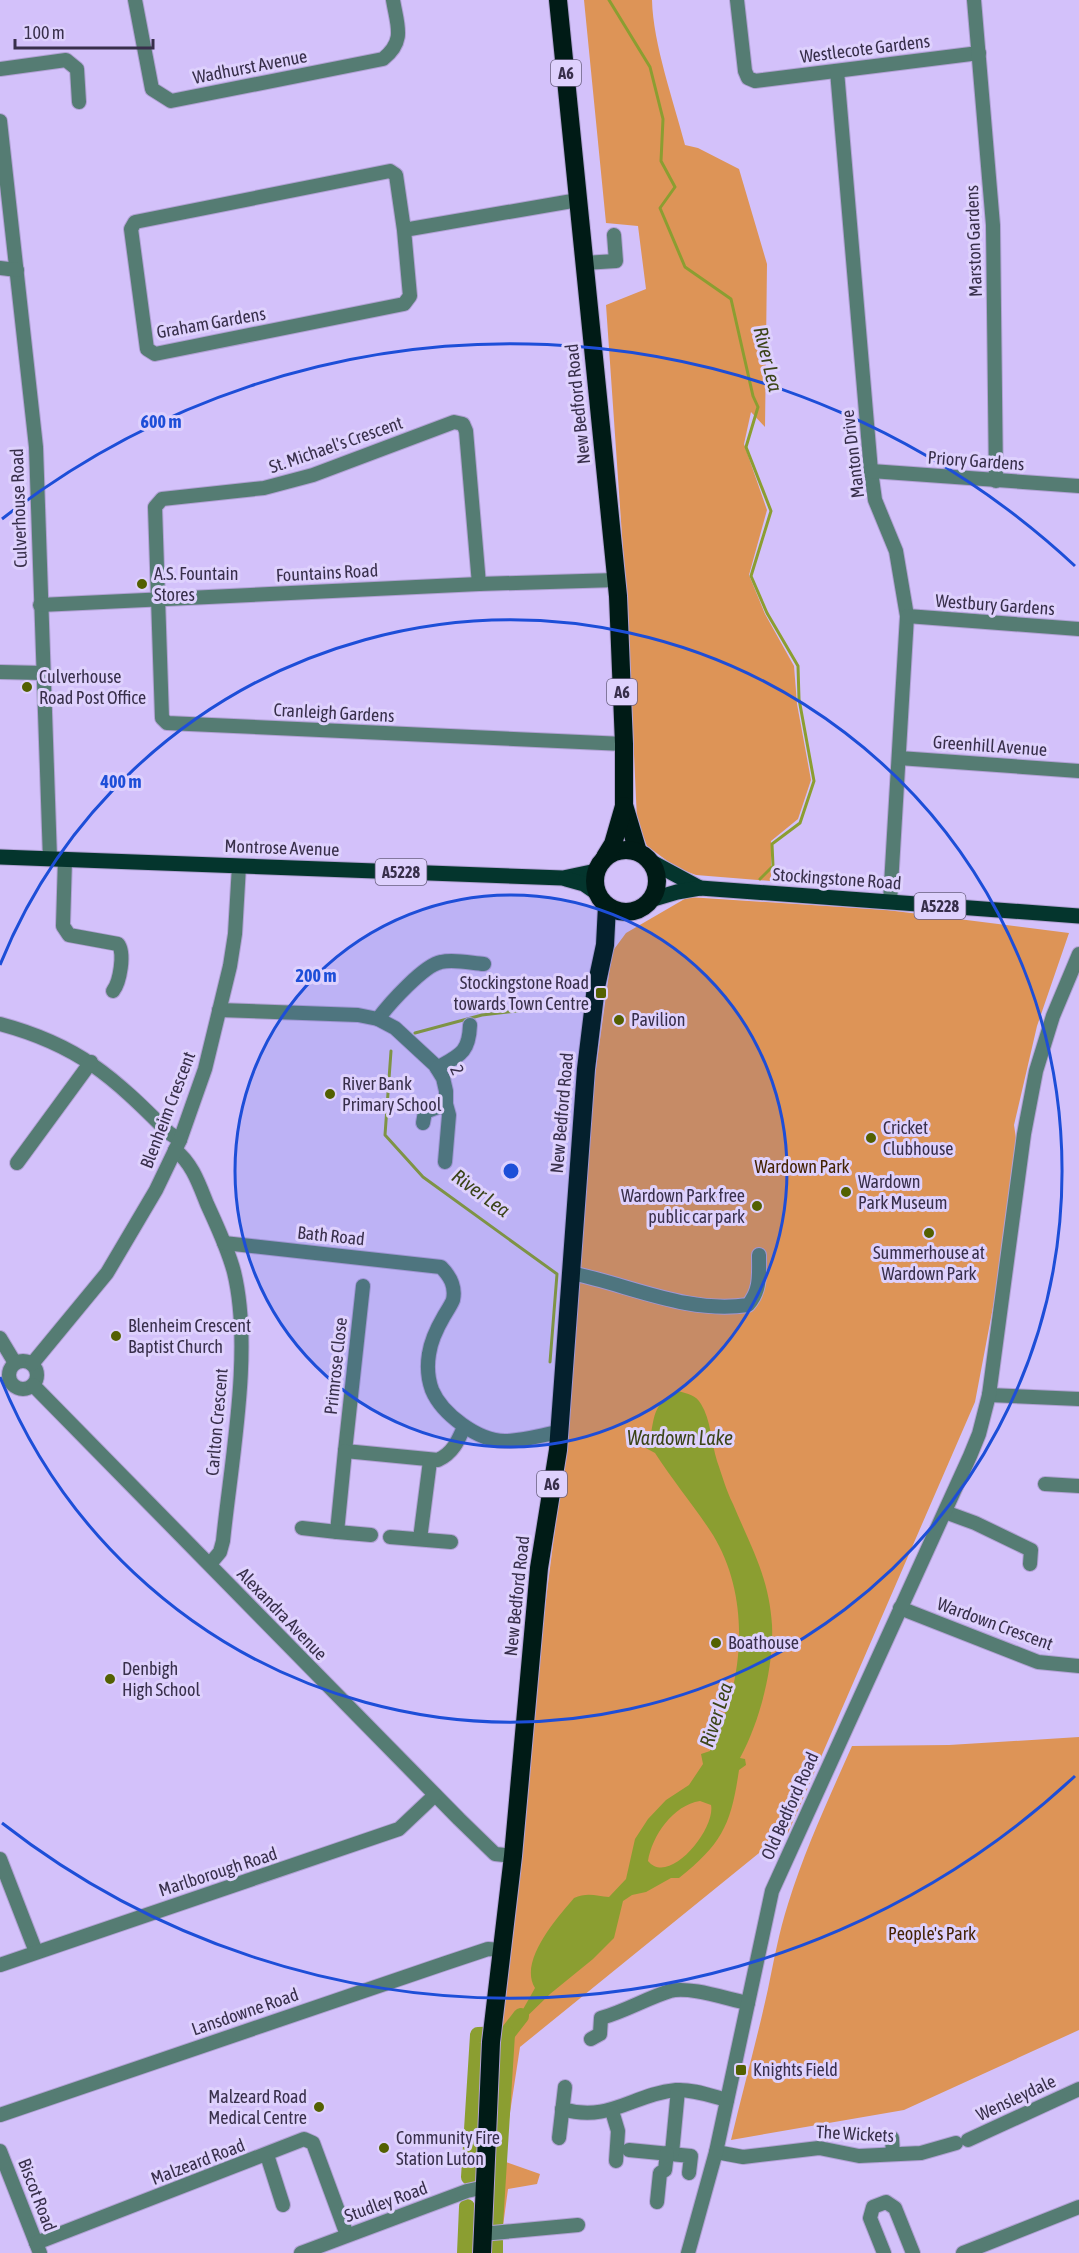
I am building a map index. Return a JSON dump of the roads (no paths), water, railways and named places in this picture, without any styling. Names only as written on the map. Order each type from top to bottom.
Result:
[{"type":"highway","name":"New Bedford Road","points":[[558,0],[616,580],[624,744],[624,805],[613,844],[601,864]]},
{"type":"highway","name":"New Bedford Road","points":[[624,805],[644,857]]},
{"type":"highway","points":[[621,850],[644,857],[655,870],[657,881],[655,891],[643,905],[626,912],[616,910],[602,899],[595,885],[601,864],[621,850]]},
{"type":"highway","name":"New Bedford Road","points":[[482,2253],[491,2042],[513,1856],[537,1592],[559,1432],[586,1069],[596,987],[605,945],[602,899]]},
{"type":"highway","name":"New Bedford Road","points":[[605,945],[620,926],[643,905]]},
{"type":"main road","name":"Montrose Avenue","points":[[0,857],[563,878],[584,884],[602,899]]},
{"type":"main road","name":"Stockingstone Road","points":[[644,857],[700,888]]},
{"type":"main road","name":"Montrose Avenue","points":[[563,878],[601,864]]},
{"type":"main road","name":"Stockingstone Road","points":[[643,905],[677,892],[700,888],[1079,916]]},
{"type":"street","name":"Wadhurst Avenue","points":[[135,0],[152,89],[171,101],[383,59],[394,50],[399,37],[393,0]]},
{"type":"street","name":"Westlecote Gardens","points":[[737,0],[745,71],[748,78],[755,81],[979,53]]},
{"type":"street","name":"Marston Gardens","points":[[974,0],[993,225],[996,481]]},
{"type":"street","points":[[0,69],[66,60],[77,69],[79,102]]},
{"type":"street","name":"Manton Drive","points":[[837,70],[871,471],[875,500],[896,551],[907,616],[890,902]]},
{"type":"street","name":"Culverhouse Road","points":[[0,121],[36,447],[43,674],[63,926],[69,935],[118,944],[121,955],[118,979],[113,991]]},
{"type":"street","name":"Graham Gardens","points":[[390,171],[396,175],[404,231],[410,296],[404,304],[155,354],[147,349],[131,229],[135,222],[390,171]]},
{"type":"street","points":[[404,231],[578,200]]},
{"type":"street","points":[[584,263],[617,268],[614,235]]},
{"type":"street","points":[[0,268],[17,270]]},
{"type":"street","name":"St. Michael's Crescent","points":[[158,600],[155,507],[162,499],[264,488],[314,475],[454,422],[463,424],[466,431],[479,584]]},
{"type":"street","name":"Priory Gardens","points":[[871,471],[1079,486]]},
{"type":"street","name":"Fountains Road","points":[[40,605],[479,584],[616,580]]},
{"type":"street","name":"Cranleigh Gardens","points":[[158,600],[162,718],[167,723],[624,744]]},
{"type":"street","name":"Westbury Gardens","points":[[907,616],[1079,629]]},
{"type":"street","points":[[0,672],[43,674]]},
{"type":"street","name":"Greenhill Avenue","points":[[899,758],[1079,771]]},
{"type":"street","name":"Blenheim Crescent","points":[[32,1364],[107,1273],[151,1199],[177,1145],[205,1070],[219,1010],[235,934],[239,866]]},
{"type":"street","name":"Old Bedford Road","points":[[688,2253],[716,2152],[772,1891],[945,1512],[978,1434],[989,1395],[1020,1165],[1036,1071],[1053,1016],[1079,954]]},
{"type":"street","points":[[219,1010],[358,1015],[378,1019],[390,1002],[409,984],[440,962],[484,963]]},
{"type":"street","name":"2","points":[[378,1019],[395,1028],[437,1068],[451,1085],[446,1104],[449,1115],[445,1162]]},
{"type":"street","name":"Carlton Crescent","points":[[0,1024],[52,1041],[91,1062],[124,1089],[169,1133],[177,1145],[189,1164],[224,1243],[234,1272],[237,1294],[240,1365],[223,1541],[220,1552],[210,1564]]},
{"type":"street","points":[[437,1068],[466,1049],[469,1043],[470,1025]]},
{"type":"street","points":[[17,1163],[91,1062]]},
{"type":"street","points":[[423,1123],[425,1112],[446,1104]]},
{"type":"street","name":"Bath Road","points":[[224,1243],[441,1267],[454,1285],[453,1300],[434,1333],[429,1355],[428,1376],[433,1392],[464,1427]]},
{"type":"street","points":[[571,1273],[678,1302],[726,1308],[748,1305],[756,1296],[759,1256]]},
{"type":"street","name":"Primrose Close","points":[[337,1532],[363,1286]]},
{"type":"street","points":[[0,1338],[15,1363]]},
{"type":"street","points":[[24,1360],[32,1364],[37,1377],[29,1388],[19,1388],[12,1383],[10,1370],[15,1363],[24,1360]]},
{"type":"street","points":[[0,1393],[12,1383]]},
{"type":"street","name":"Alexandra Avenue","points":[[33,1385],[495,1854],[513,1856]]},
{"type":"street","points":[[989,1395],[1079,1399]]},
{"type":"street","points":[[345,1451],[430,1461],[448,1455],[459,1441],[464,1427],[484,1437],[504,1441],[559,1432]]},
{"type":"street","points":[[420,1539],[430,1461]]},
{"type":"street","points":[[1045,1484],[1079,1486]]},
{"type":"street","points":[[945,1512],[975,1523],[1031,1550],[1030,1564]]},
{"type":"street","points":[[302,1528],[371,1534]]},
{"type":"street","points":[[390,1537],[451,1542]]},
{"type":"street","name":"Wardown Crescent","points":[[900,1608],[1038,1662],[1079,1666]]},
{"type":"street","name":"Marlborough Road","points":[[0,1965],[399,1829],[435,1795]]},
{"type":"street","points":[[0,1859],[36,1952]]},
{"type":"street","name":"Lansdowne Road","points":[[0,2115],[454,1960],[488,1949],[502,1950]]},
{"type":"street","points":[[591,2039],[600,2034],[601,2018],[622,2012],[670,1991],[679,1990],[748,2003]]},
{"type":"street","points":[[559,2138],[565,2086]]},
{"type":"street","name":"Wensleydale","points":[[962,2142],[1079,2089]]},
{"type":"street","points":[[562,2109],[584,2113],[612,2110],[651,2095],[678,2090],[727,2100]]},
{"type":"street","points":[[657,2202],[660,2173],[665,2170],[669,2153],[678,2090]]},
{"type":"street","points":[[612,2110],[618,2131],[616,2161]]},
{"type":"street","points":[[892,2138],[893,2154]]},
{"type":"street","name":"Malzeard Road","points":[[38,2248],[304,2139],[313,2143],[347,2235]]},
{"type":"street","name":"The Wickets","points":[[716,2152],[743,2157],[819,2148],[859,2156],[921,2153],[962,2142]]},
{"type":"street","points":[[629,2150],[691,2156],[689,2173]]},
{"type":"street","name":"Biscot Road","points":[[0,2151],[38,2248]]},
{"type":"street","points":[[267,2155],[283,2205]]},
{"type":"street","name":"Studley Road","points":[[301,2253],[467,2191],[485,2187]]},
{"type":"street","points":[[884,2253],[870,2218],[873,2207],[886,2202],[895,2208],[913,2253]]},
{"type":"street","points":[[963,2253],[1079,2207]]},
{"type":"street","points":[[482,2234],[578,2224]]},
{"type":"water","name":"Wardown Lake","points":[[678,1391],[697,1399],[704,1410],[724,1482],[763,1577],[770,1608],[771,1658],[754,1728],[740,1758],[745,1759],[746,1765],[739,1770],[728,1819],[706,1854],[679,1878],[671,1878],[646,1892],[632,1895],[623,1901],[614,1938],[593,1959],[550,1994],[512,2031],[511,2040],[506,2042],[509,2027],[517,2020],[535,1988],[531,1977],[532,1965],[542,1940],[574,1898],[588,1895],[609,1897],[626,1879],[635,1839],[648,1819],[666,1800],[689,1785],[703,1764],[701,1754],[710,1751],[731,1695],[738,1654],[738,1613],[730,1573],[723,1553],[713,1535],[655,1453],[642,1446],[643,1439],[651,1434],[658,1408],[665,1399]],"holes":[[[700,1801],[711,1805],[711,1815],[706,1828],[689,1852],[667,1867],[657,1867],[648,1861],[659,1832],[673,1815],[690,1804]]]},
{"type":"waterway","name":"River Lea","points":[[609,0],[650,67],[663,119],[661,161],[675,187],[660,208],[685,267],[731,299],[753,396],[758,407],[746,447],[771,511],[751,576],[767,613],[798,666],[799,699],[814,781],[800,823],[772,844],[773,866],[760,879]]},
{"type":"waterway","name":"River Lea","points":[[415,1033],[482,1015],[578,1004]]},
{"type":"waterway","name":"River Lea","points":[[391,1051],[385,1135],[423,1177],[557,1274],[550,1362]]},
{"type":"waterway","name":"River Lea","points":[[469,2177],[478,2035],[507,2034],[521,2016]]},
{"type":"waterway","name":"River Lea","points":[[495,2225],[507,2034]]},
{"type":"waterway","name":"River Lea","points":[[465,2253],[467,2207]]},
{"type":"waterway","name":"River Lea","points":[[495,2241],[495,2253]]},
{"type":"place","name":"A.S. Fountain Stores","points":[[142,584]]},
{"type":"place","name":"Culverhouse Road Post Office","points":[[27,687]]},
{"type":"place","name":"Stockingstone Road towards Town Centre","points":[[601,993]]},
{"type":"place","name":"Pavilion","points":[[619,1020]]},
{"type":"place","name":"River Bank Primary School","points":[[330,1094]]},
{"type":"place","name":"Cricket Clubhouse","points":[[871,1138]]},
{"type":"place","name":"Wardown Park Museum","points":[[846,1192]]},
{"type":"place","name":"Wardown Park free public car park","points":[[757,1206]]},
{"type":"place","name":"Summerhouse at Wardown Park","points":[[929,1233]]},
{"type":"place","name":"Blenheim Crescent Baptist Church","points":[[116,1336]]},
{"type":"place","name":"Boathouse","points":[[716,1643]]},
{"type":"place","name":"Denbigh High School","points":[[110,1679]]},
{"type":"place","name":"Knights Field","points":[[741,2070]]},
{"type":"place","name":"Malzeard Road Medical Centre","points":[[319,2107]]},
{"type":"place","name":"Community Fire Station Luton","points":[[384,2148]]},
{"type":"park label","name":"Wardown Park","points":[[802,1167]]},
{"type":"park label","name":"People's Park","points":[[932,1934]]}]
